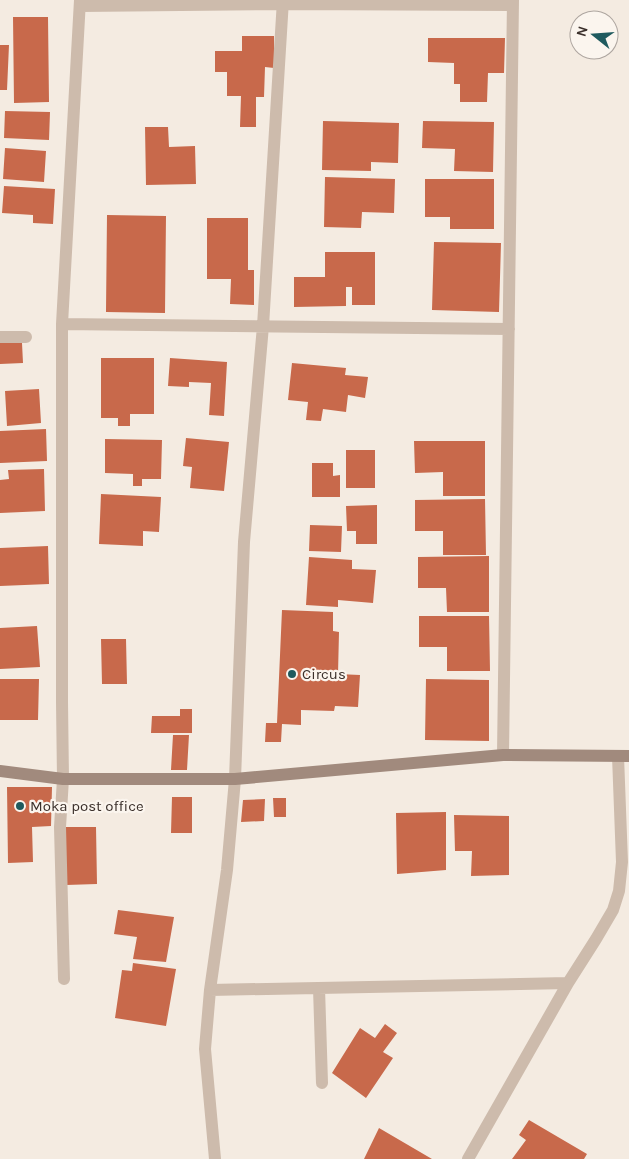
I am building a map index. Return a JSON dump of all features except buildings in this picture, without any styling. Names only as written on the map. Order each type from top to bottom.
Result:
[{"type":"street","points":[[215,1159],[205,1049],[210,990],[227,870],[235,779],[244,542],[263,326],[283,2]]},
{"type":"street","points":[[64,980],[60,828],[64,780],[62,702],[62,324],[80,3],[513,3],[503,755]]},
{"type":"street","points":[[62,324],[509,329]]},
{"type":"street","points":[[0,338],[26,337]]},
{"type":"street","points":[[0,771],[64,780],[235,779],[503,755],[623,756],[622,862],[613,910],[568,983],[468,1159]]},
{"type":"street","points":[[210,990],[568,983]]},
{"type":"street","points":[[319,988],[322,1083]]},
{"type":"place","name":"Circus","points":[[292,674]]},
{"type":"place","name":"Moka post office","points":[[20,806]]}]
